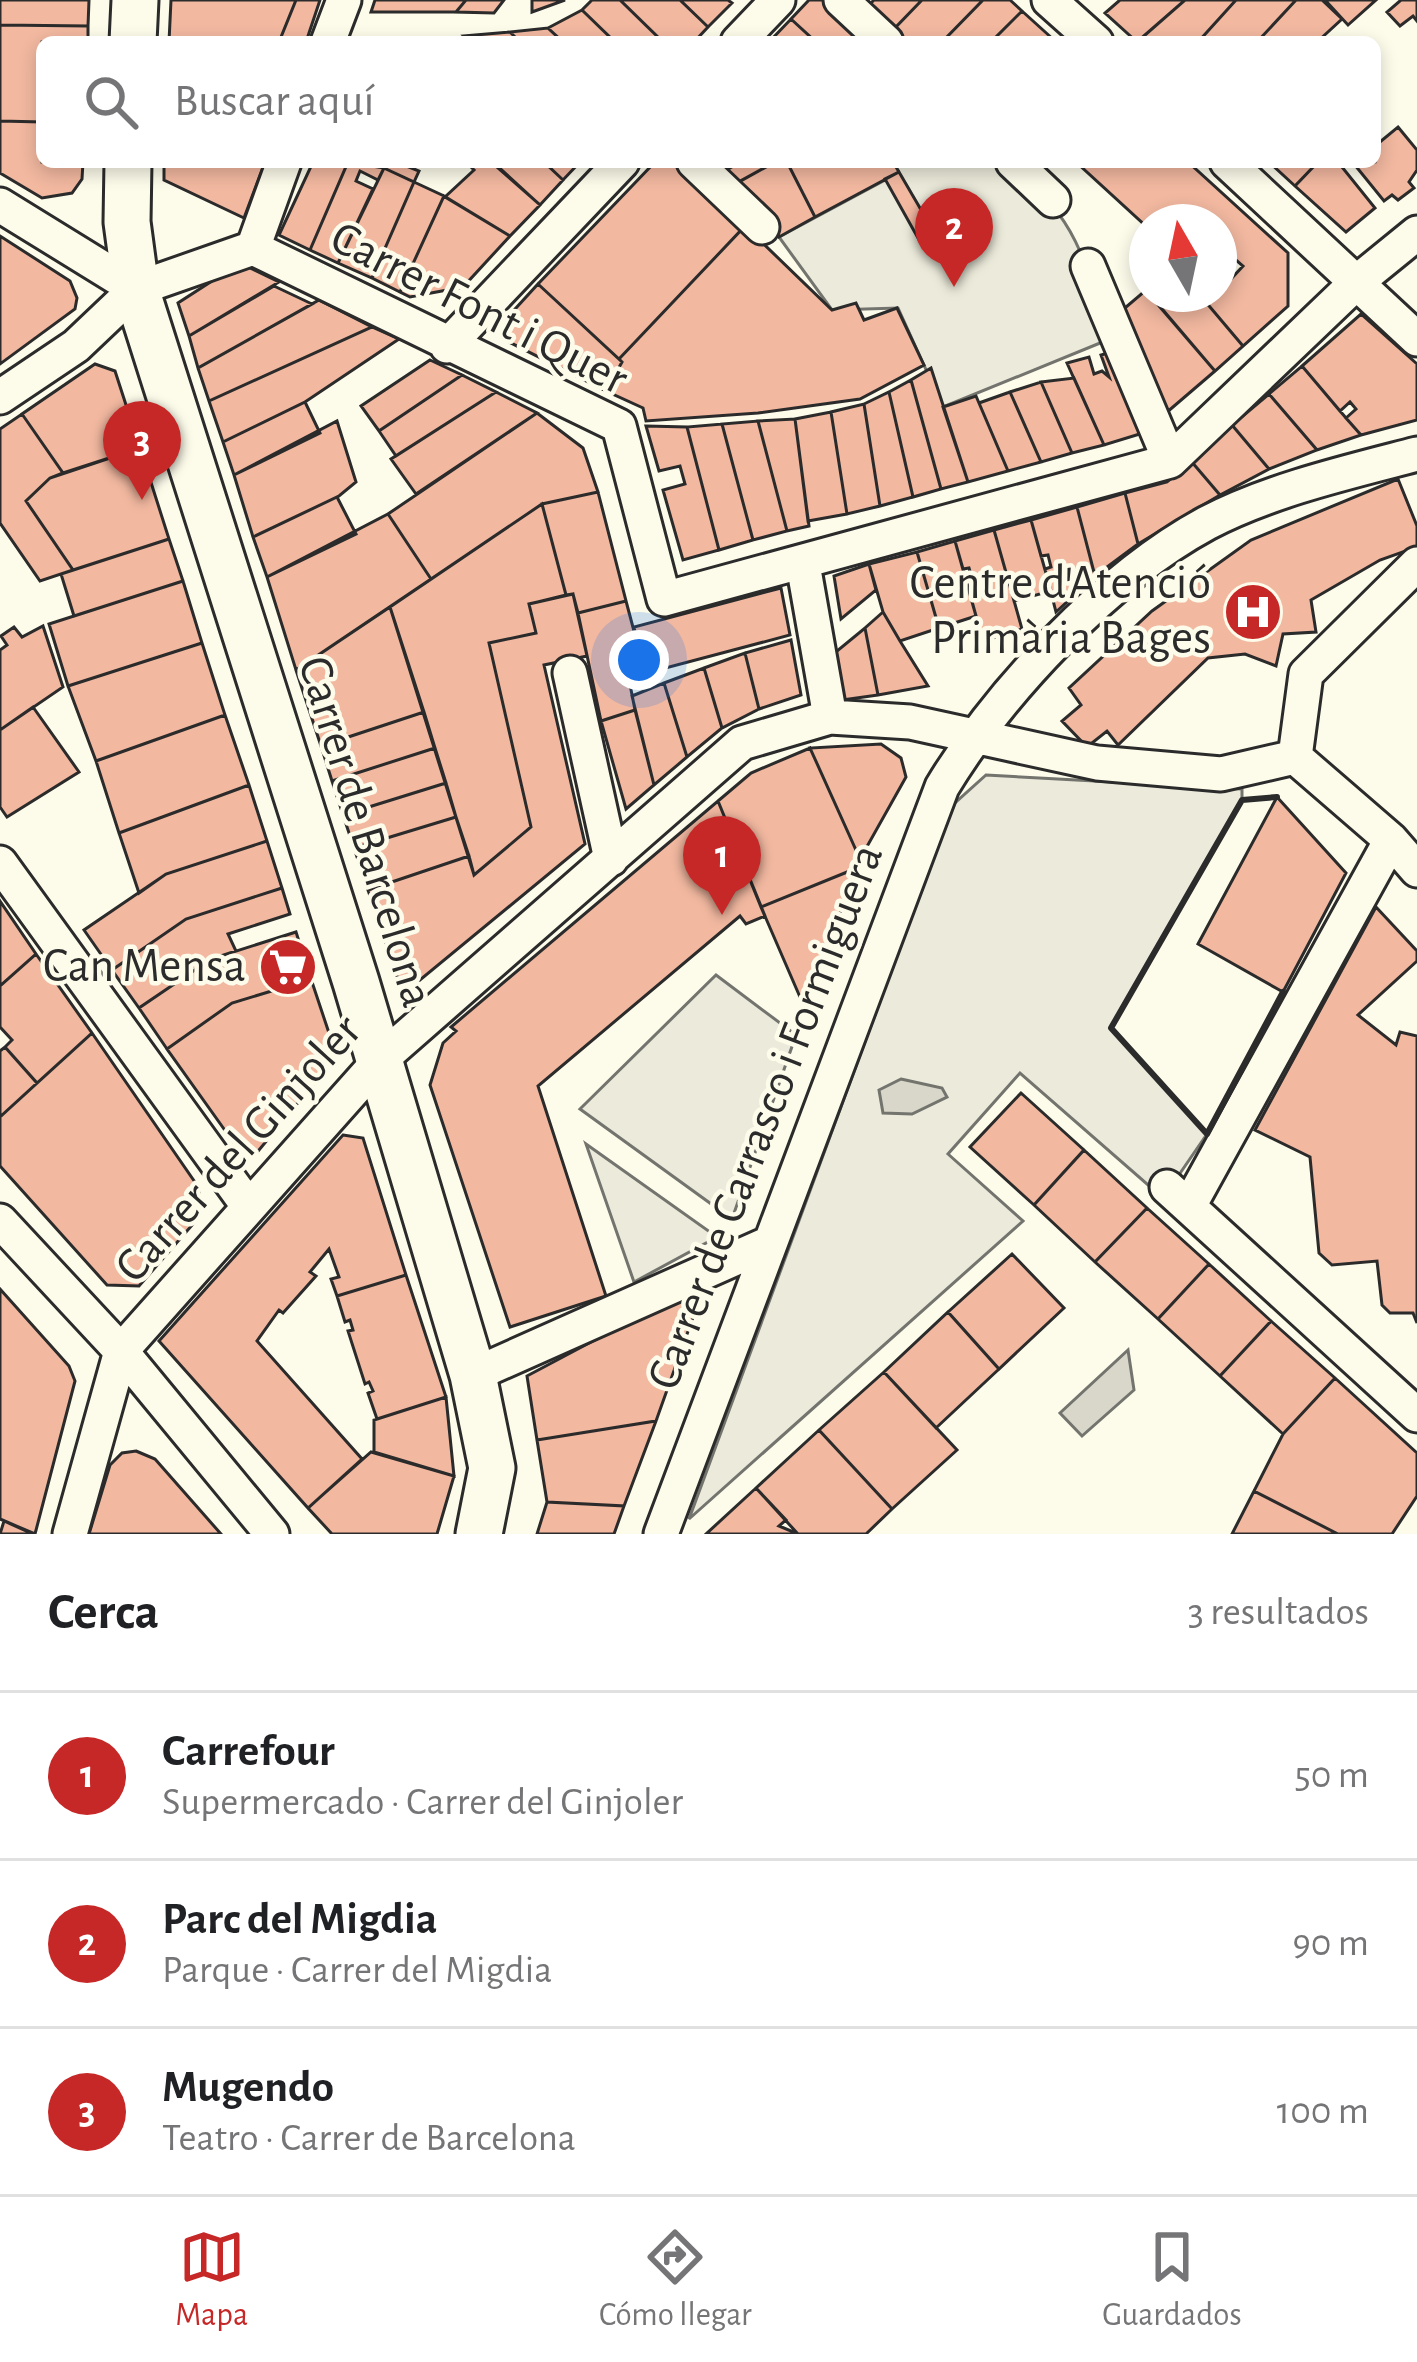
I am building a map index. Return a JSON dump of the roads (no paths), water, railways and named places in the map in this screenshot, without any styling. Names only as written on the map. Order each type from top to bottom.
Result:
[{"type":"street","points":[[133,36],[134,0]]},
{"type":"street","points":[[330,36],[344,0]]},
{"type":"street","points":[[744,36],[778,0]]},
{"type":"street","points":[[841,0],[880,36]]},
{"type":"street","points":[[1049,0],[1089,36]]},
{"type":"street","name":"Carrer de Barcelona","points":[[128,168],[127,222],[136,289],[380,1060],[473,1376],[492,1468],[479,1534]]},
{"type":"street","points":[[253,248],[282,168]]},
{"type":"street","points":[[447,346],[616,168]]},
{"type":"street","points":[[700,168],[761,227]]},
{"type":"street","points":[[1019,168],[1053,200]]},
{"type":"street","points":[[1234,168],[1417,339]]},
{"type":"street","points":[[0,205],[136,289],[76,346],[0,398]]},
{"type":"street","points":[[830,717],[803,564],[1170,461],[1358,281],[1417,233]]},
{"type":"street","name":"Carrer Font i Quer","points":[[136,289],[253,248],[619,426],[664,599],[803,564]]},
{"type":"street","points":[[1088,266],[1170,461]]},
{"type":"street","name":"Carrer de Carrasco i Formiguera","points":[[661,1534],[765,1246],[942,787],[971,739],[1064,633],[1208,523],[1338,475],[1417,454]]},
{"type":"street","points":[[1294,758],[1306,674],[1417,564]]},
{"type":"street","points":[[570,673],[610,859]]},
{"type":"street","name":"Carrer del Ginjoler","points":[[121,1351],[380,1060],[742,743],[830,717],[910,722],[971,739]]},
{"type":"street","points":[[971,739],[1097,763],[1221,774],[1294,758]]},
{"type":"street","points":[[1294,758],[1391,840],[1417,870]]},
{"type":"street","points":[[1391,840],[1178,1197],[1417,1415]]},
{"type":"street","points":[[0,863],[249,1207]]},
{"type":"street","points":[[0,1221],[121,1351],[272,1534]]},
{"type":"street","points":[[473,1376],[765,1246]]},
{"type":"street","points":[[70,1534],[121,1351]]},
{"type":"place","name":"Parc del Migdia","points":[[954,287]]},
{"type":"place","name":"Mugendo","points":[[142,500]]},
{"type":"place","name":"Centre d'Atenció Primària Bages","points":[[1253,612]]},
{"type":"place","name":"Carrefour","points":[[722,915]]},
{"type":"place","name":"Can Mensa","points":[[288,967]]}]
